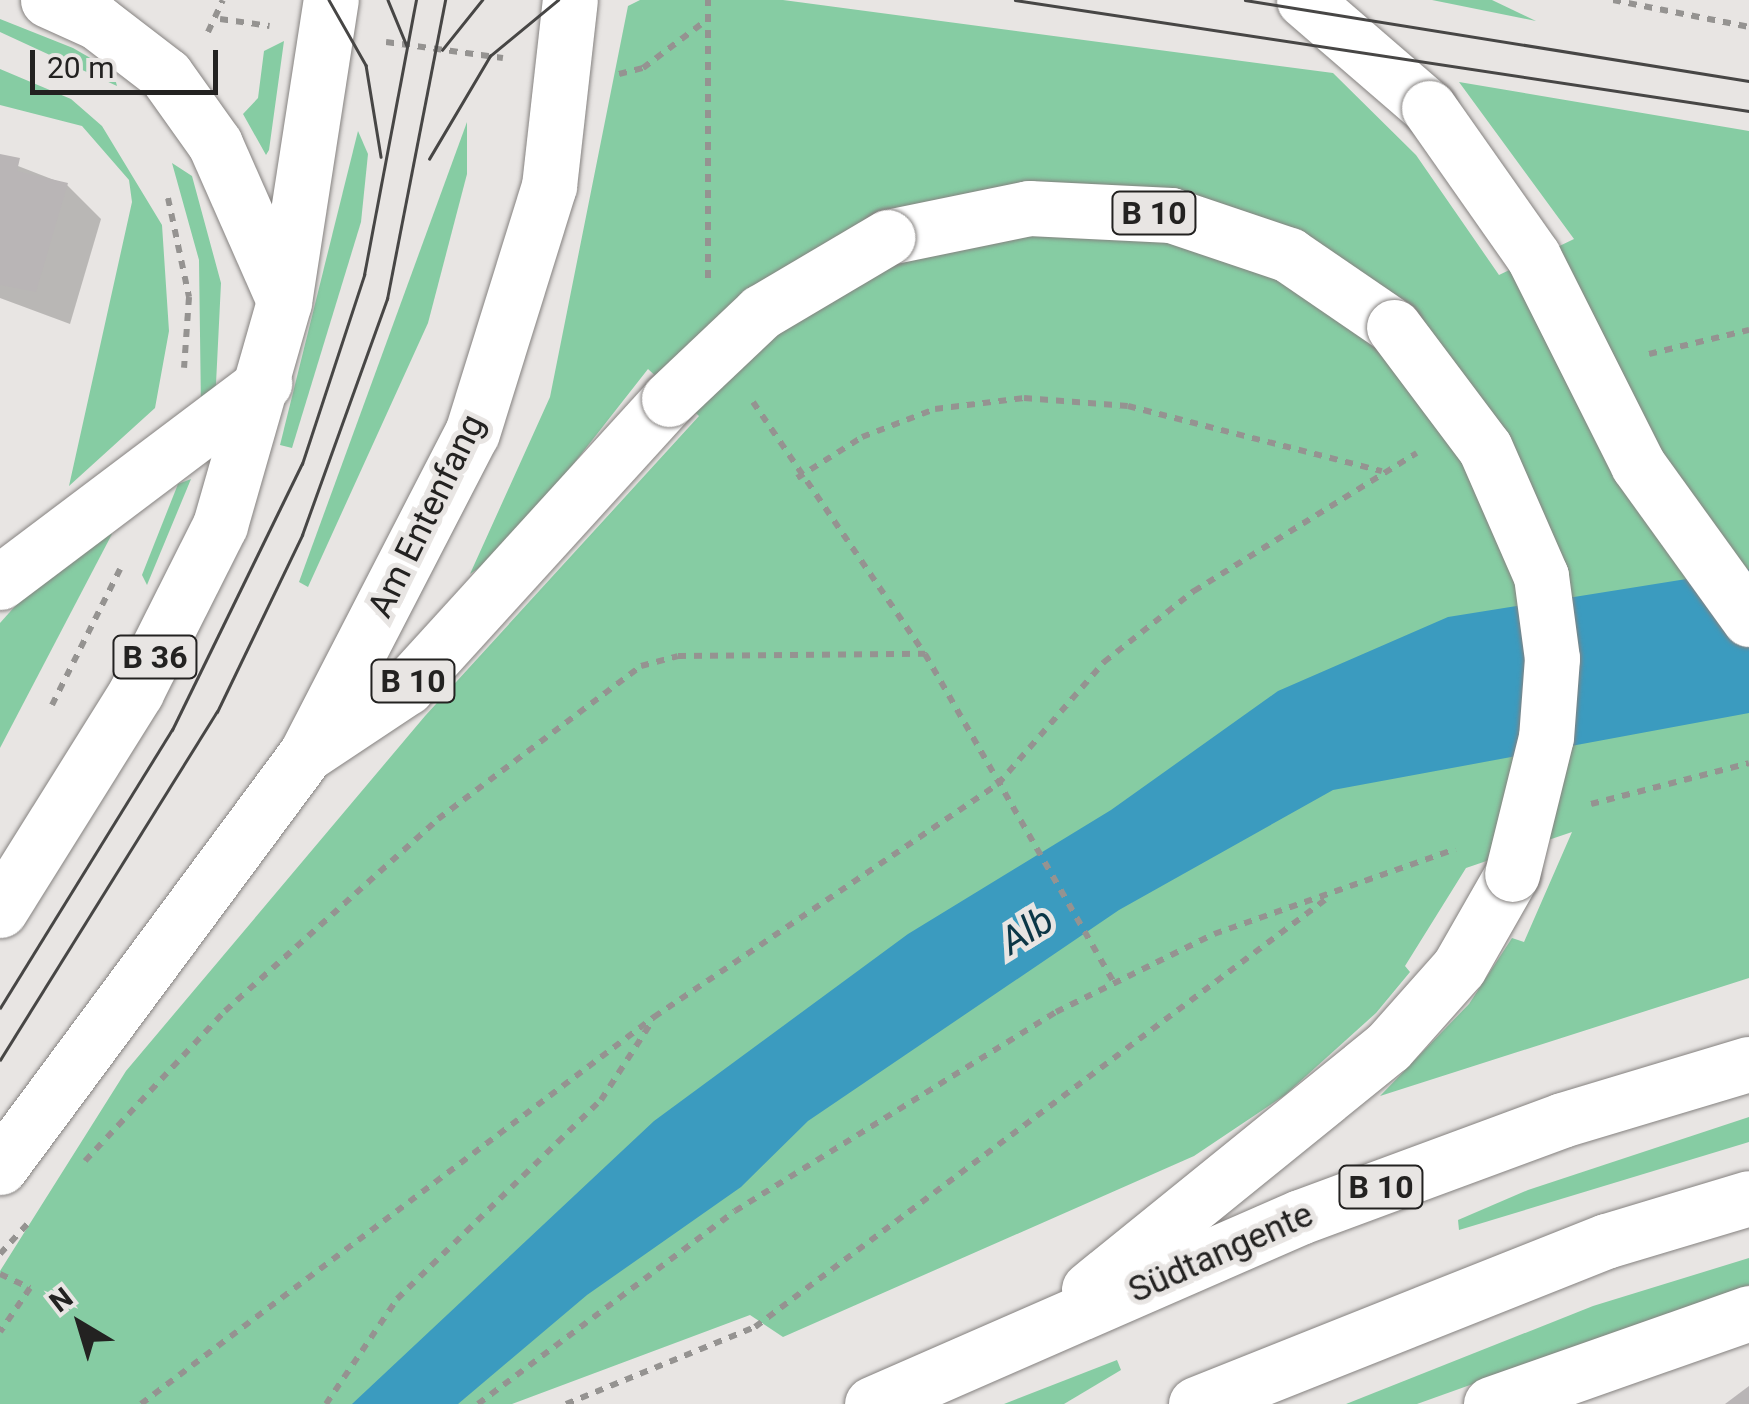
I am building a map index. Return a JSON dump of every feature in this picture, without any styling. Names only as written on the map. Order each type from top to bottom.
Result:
[{"type":"main road","points":[[48,0],[97,22],[166,75],[215,144],[284,302]]},
{"type":"main road","name":"Am Entenfang","points":[[0,1167],[306,754],[472,433],[549,186],[568,69],[570,0]]},
{"type":"main road","points":[[1304,0],[1428,108],[1534,256],[1638,465],[1749,619]]},
{"type":"main road","name":"B 36","points":[[0,910],[190,593],[264,382],[284,302],[329,17]]},
{"type":"main road","name":"B 10","points":[[306,754],[407,687],[669,399],[761,312],[888,237],[1029,208],[1171,215],[1289,255],[1394,327],[1485,448],[1540,576],[1552,658],[1546,737],[1494,858],[1459,967],[1388,1047],[1024,1340]]},
{"type":"main road","points":[[0,582],[264,382]]},
{"type":"main road","name":"Südtangente","points":[[872,1404],[1300,1217],[1562,1120],[1749,1064]]},
{"type":"main road","points":[[1196,1404],[1606,1241],[1749,1198]]},
{"type":"main road","points":[[1491,1404],[1749,1312]]},
{"type":"path","points":[[223,0],[220,19],[329,17],[568,69],[624,74],[706,22]]},
{"type":"path","points":[[706,273],[708,0]]},
{"type":"path","points":[[1612,0],[1749,27]]},
{"type":"path","points":[[165,188],[189,296],[180,389]]},
{"type":"path","points":[[1634,359],[1749,330]]},
{"type":"path","points":[[1113,981],[926,654],[858,547],[797,478],[862,437],[935,409],[1024,398],[1128,406],[1382,471]]},
{"type":"path","points":[[141,1404],[654,1018],[998,784],[1104,662],[1382,471],[1429,447]]},
{"type":"path","points":[[72,1175],[225,1011],[396,857],[640,666],[678,656],[926,654]]},
{"type":"path","points":[[1584,806],[1749,763]]},
{"type":"path","points":[[478,1404],[735,1211],[1113,981],[1335,892],[1494,858]]},
{"type":"path","points":[[566,1404],[755,1327],[1335,892]]},
{"type":"path","points":[[326,1404],[397,1299],[600,1100],[654,1018]]},
{"type":"path","points":[[0,1254],[36,1214]]},
{"type":"path","points":[[0,1274],[30,1288],[0,1332]]},
{"type":"green space","points":[[640,0],[783,0],[1333,73],[1416,155],[1499,275],[1574,239],[1459,82],[1749,131],[1749,978],[1380,1096],[1469,1004],[1512,938],[1524,942],[1572,832],[1466,868],[1405,966],[1410,972],[1376,1013],[1285,1095],[1194,1156],[783,1337],[750,1315],[512,1404],[0,1404],[0,1271],[126,1071],[425,716],[699,416],[648,369],[506,550],[470,574],[550,397],[628,6]]},
{"type":"green space","points":[[1432,0],[1492,0],[1536,21]]},
{"type":"green space","points":[[0,19],[73,48],[113,71],[117,86],[0,32]]},
{"type":"green space","points":[[284,41],[266,155],[243,114],[258,98],[264,51]]},
{"type":"green space","points":[[0,69],[71,99],[102,126],[162,225],[169,331],[155,408],[69,486],[132,202],[129,180],[82,126],[0,105]]},
{"type":"green space","points":[[467,122],[467,174],[428,323],[308,587],[299,582]]},
{"type":"green space","points":[[358,131],[368,154],[361,222],[292,448],[280,445]]},
{"type":"green space","points":[[172,163],[192,176],[221,283],[215,404],[201,409],[199,260]]},
{"type":"green space","points":[[191,479],[147,585],[142,575],[178,484]]},
{"type":"green space","points":[[104,530],[112,534],[0,748],[0,623],[43,575]]},
{"type":"green space","points":[[1749,1117],[1749,1142],[1459,1230],[1458,1220],[1528,1190]]},
{"type":"green space","points":[[1749,1258],[1749,1285],[1417,1404],[1346,1404],[1593,1306]]},
{"type":"green space","points":[[1117,1360],[1121,1370],[1064,1404],[1004,1404]]},
{"type":"water","name":"Alb","points":[[1749,569],[1749,713],[1333,790],[1119,910],[808,1121],[741,1187],[587,1295],[458,1404],[352,1404],[654,1121],[908,934],[1111,810],[1278,691],[1448,617]]},
{"type":"building","points":[[0,154],[20,158],[17,171],[68,183],[36,292],[0,285]]},
{"type":"building","points":[[1749,1386],[1749,1404],[1725,1404]]},
{"type":"tram line","points":[[329,0],[366,65],[381,157]]},
{"type":"tram line","points":[[388,0],[407,46]]},
{"type":"tram line","points":[[0,1008],[172,730],[302,464],[364,275],[416,0]]},
{"type":"tram line","points":[[0,1060],[217,712],[302,535],[387,299],[445,0]]},
{"type":"tram line","points":[[442,50],[482,0]]},
{"type":"tram line","points":[[429,159],[490,56],[558,0]]},
{"type":"tram line","points":[[1015,0],[1749,111]]},
{"type":"tram line","points":[[1245,0],[1749,81]]}]
